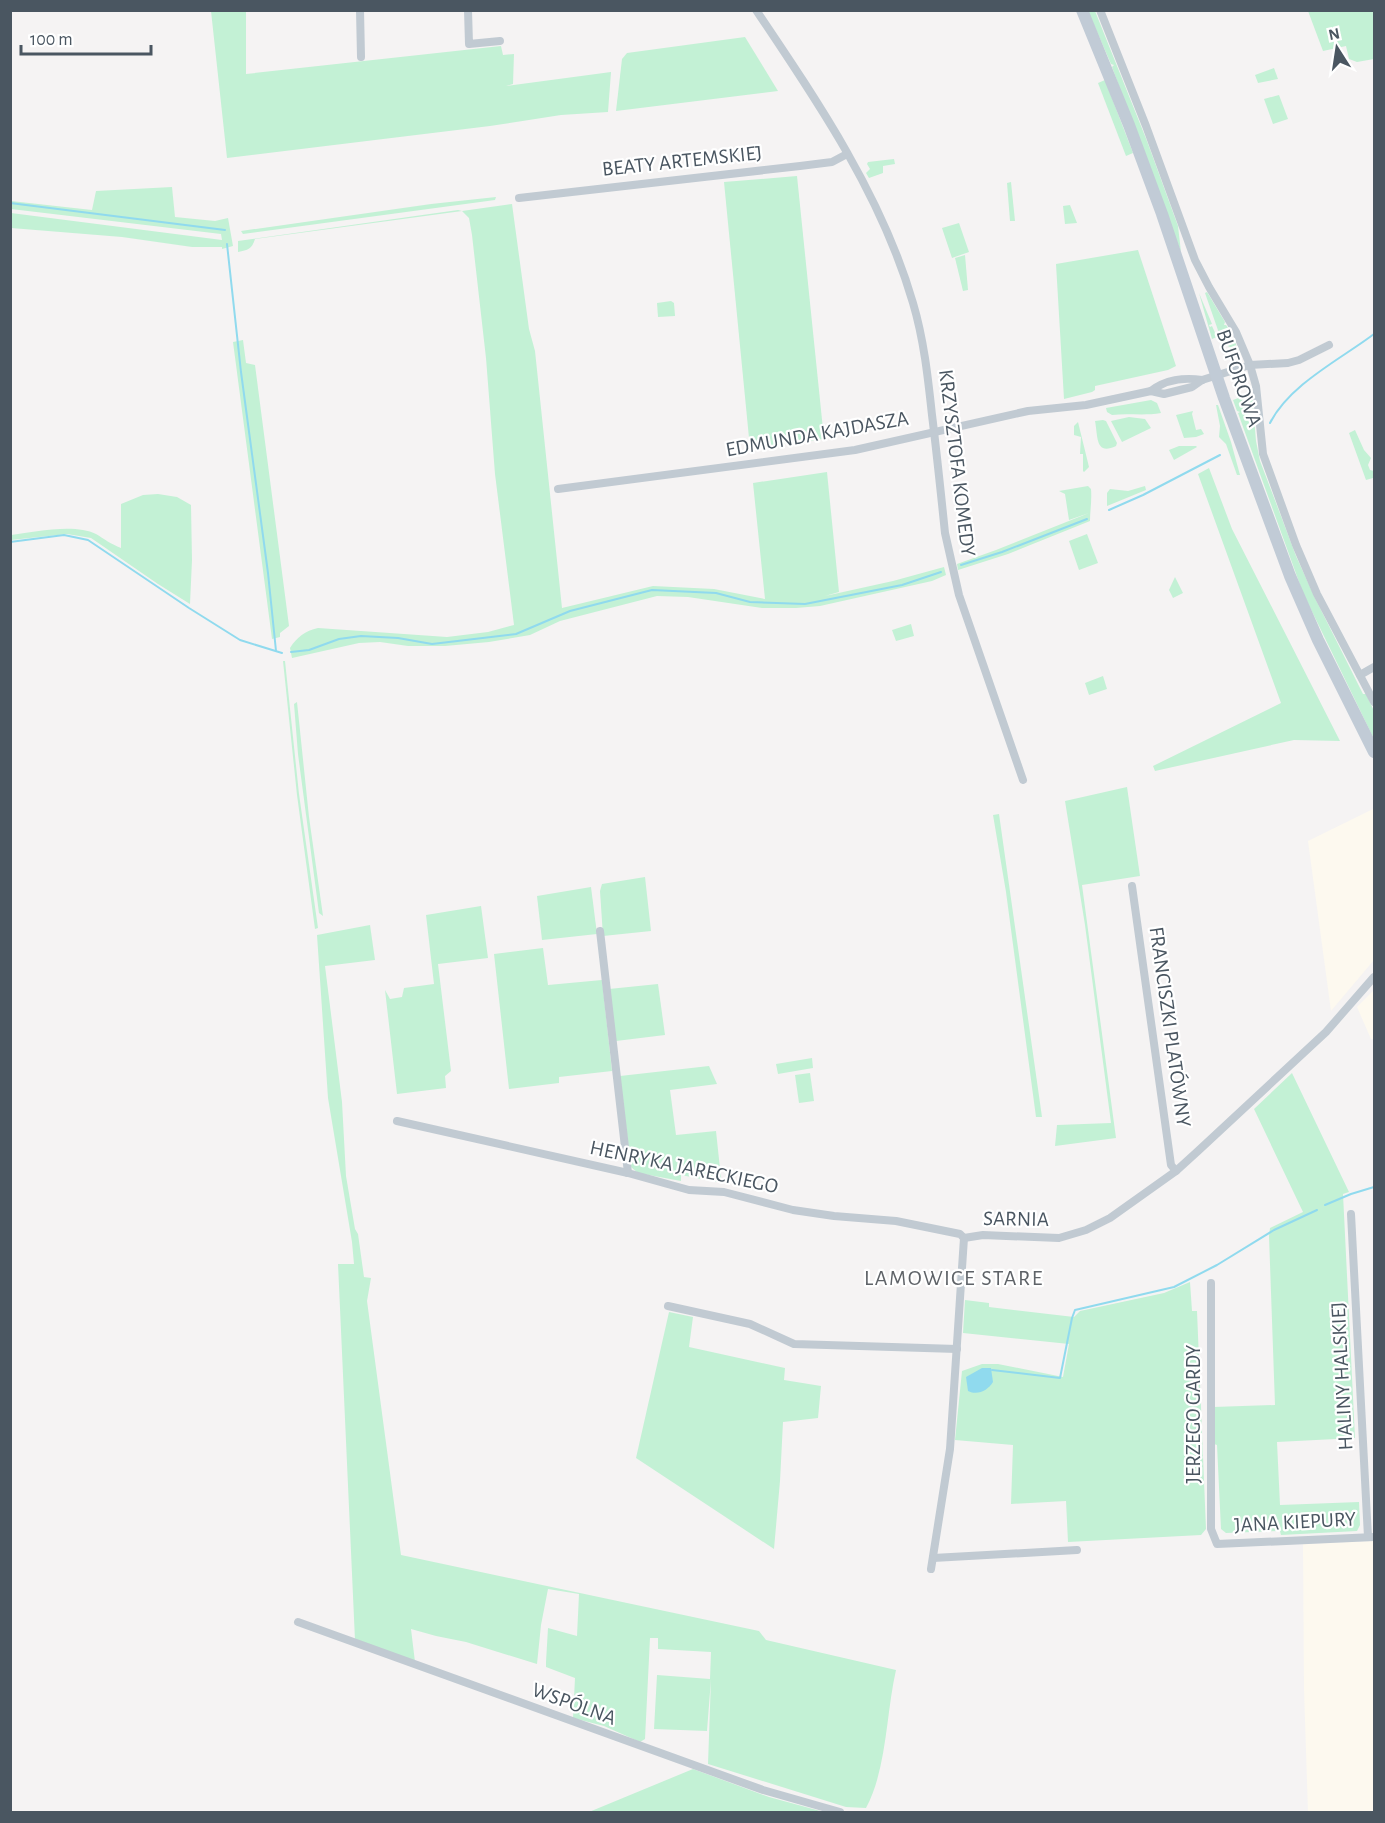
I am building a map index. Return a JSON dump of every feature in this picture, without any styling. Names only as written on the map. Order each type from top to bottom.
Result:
[{"type":"main road","name":"BUFOROWA","points":[[1082,10],[1129,125],[1216,376],[1304,609],[1374,752]]},
{"type":"street","points":[[360,10],[361,57]]},
{"type":"street","points":[[468,10],[469,44],[500,41]]},
{"type":"street","name":"KRZYSZTOFA KOMEDY","points":[[756,10],[847,154],[885,224],[900,260],[914,305],[928,372],[947,547],[952,571],[965,615],[1023,780]]},
{"type":"street","name":"BUFOROWA","points":[[1100,10],[1150,136],[1195,260],[1227,314],[1250,365],[1256,386],[1259,430],[1268,470],[1312,583],[1374,702]]},
{"type":"street","name":"BEATY ARTEMSKIEJ","points":[[519,198],[811,165],[832,162],[847,154]]},
{"type":"street","name":"EDMUNDA KAJDASZA","points":[[558,489],[855,450],[1028,411],[1086,405],[1151,391],[1160,385],[1189,377],[1202,380],[1250,365],[1288,363],[1329,345]]},
{"type":"street","points":[[1360,675],[1374,668]]},
{"type":"street","name":"FRANCISZKI PLATÓWNY","points":[[1132,886],[1171,1165],[1176,1171]]},
{"type":"street","points":[[600,931],[628,1173]]},
{"type":"street","name":"SARNIA","points":[[931,1569],[950,1449],[964,1238],[983,1235],[1049,1239],[1068,1236],[1110,1218],[1176,1171],[1326,1032],[1374,977]]},
{"type":"street","name":"HENRYKA JARECKIEGO","points":[[397,1121],[628,1173],[689,1190],[724,1192],[793,1209],[834,1216],[896,1221],[960,1234],[964,1238]]},
{"type":"street","name":"HALINY HALSKIEJ","points":[[1351,1214],[1371,1537]]},
{"type":"street","name":"JERZEGO GARDY","points":[[1211,1283],[1211,1529],[1217,1544]]},
{"type":"street","points":[[668,1306],[750,1324],[794,1344],[957,1349]]},
{"type":"street","name":"JANA KIEPURY","points":[[1217,1544],[1371,1537]]},
{"type":"street","points":[[933,1558],[1077,1550]]},
{"type":"street","name":"WSPÓLNA","points":[[298,1622],[702,1769],[763,1790],[840,1812]]},
{"type":"shaded area","points":[[1373,809],[1374,960],[1331,1011],[1308,841]]},
{"type":"shaded area","points":[[1374,990],[1374,1039],[1371,1039],[1357,1007]]},
{"type":"shaded area","points":[[1374,1541],[1374,1812],[1308,1812],[1303,1544]]},
{"type":"green space","points":[[211,11],[246,11],[246,74],[501,46],[503,55],[514,54],[513,84],[506,86],[611,72],[608,112],[561,115],[490,126],[227,158]]},
{"type":"green space","points":[[1088,11],[1095,11],[1147,141],[1178,226],[1181,252],[1112,67],[1114,65],[1111,64]]},
{"type":"green space","points":[[1308,11],[1374,11],[1374,59],[1357,62],[1349,59],[1346,46],[1323,51]]},
{"type":"green space","points":[[745,37],[778,91],[616,111],[622,59],[627,53]]},
{"type":"green space","points":[[1274,68],[1278,79],[1258,83],[1255,75]]},
{"type":"green space","points":[[1105,80],[1133,153],[1126,156],[1098,83]]},
{"type":"green space","points":[[1279,95],[1288,119],[1273,124],[1264,99]]},
{"type":"green space","points":[[894,159],[895,164],[883,166],[883,173],[869,178],[866,173],[870,169],[868,162]]},
{"type":"green space","points":[[797,176],[824,439],[750,448],[724,182]]},
{"type":"green space","points":[[1011,182],[1015,221],[1010,221],[1007,183]]},
{"type":"green space","points":[[172,187],[175,217],[215,221],[228,218],[233,246],[222,249],[222,247],[192,247],[122,237],[11,228],[11,213],[222,240],[221,234],[11,209],[11,201],[92,210],[96,191]]},
{"type":"green space","points":[[496,197],[495,200],[243,234],[241,231],[431,204]]},
{"type":"green space","points":[[512,204],[529,329],[535,351],[562,608],[653,586],[714,589],[765,599],[753,483],[827,472],[839,592],[825,596],[944,567],[946,575],[932,581],[820,606],[796,608],[762,608],[688,597],[657,596],[560,621],[530,635],[489,642],[445,646],[359,643],[292,658],[290,648],[296,641],[305,633],[318,628],[447,637],[488,632],[514,625],[495,474],[486,358],[472,235],[469,218],[462,211]]},
{"type":"green space","points":[[1070,205],[1077,223],[1065,224],[1063,206]]},
{"type":"green space","points":[[462,211],[255,239],[249,249],[238,252],[238,241]]},
{"type":"green space","points":[[959,223],[969,252],[952,258],[942,228]]},
{"type":"green space","points":[[1138,250],[1176,366],[1168,370],[1095,386],[1092,392],[1064,399],[1056,264]]},
{"type":"green space","points":[[965,255],[968,290],[963,291],[955,258]]},
{"type":"green space","points":[[1207,292],[1225,322],[1224,325],[1229,329],[1227,333],[1220,336],[1205,293]]},
{"type":"green space","points":[[1199,293],[1212,324],[1209,325],[1212,326],[1217,337],[1212,339]]},
{"type":"green space","points":[[671,301],[674,303],[675,316],[658,317],[657,303]]},
{"type":"green space","points":[[1233,338],[1239,351],[1223,344],[1221,339]]},
{"type":"green space","points":[[243,340],[246,363],[255,365],[289,626],[280,633],[280,637],[272,639],[233,342]]},
{"type":"green space","points":[[1252,393],[1260,461],[1296,556],[1315,598],[1363,694],[1366,694],[1374,711],[1374,739],[1303,593],[1238,413],[1240,412],[1237,411],[1233,400]]},
{"type":"green space","points":[[1151,400],[1157,403],[1161,413],[1112,415],[1107,412],[1106,408]]},
{"type":"green space","points":[[1216,405],[1218,405],[1231,442],[1240,475],[1237,475],[1226,444],[1219,437],[1220,426]]},
{"type":"green space","points":[[1193,411],[1196,430],[1201,429],[1204,434],[1184,438],[1176,415]]},
{"type":"green space","points":[[1129,417],[1145,419],[1151,428],[1122,442],[1111,421]]},
{"type":"green space","points":[[1095,421],[1106,421],[1117,443],[1116,446],[1104,448],[1099,443]]},
{"type":"green space","points":[[1078,422],[1089,467],[1084,472],[1083,454],[1080,454],[1081,437],[1074,435],[1074,426]]},
{"type":"green space","points":[[1355,430],[1364,450],[1371,458],[1368,465],[1370,470],[1374,471],[1373,478],[1366,480],[1349,433]]},
{"type":"green space","points":[[1179,446],[1197,447],[1174,460],[1169,450]]},
{"type":"green space","points":[[1209,468],[1232,529],[1340,741],[1294,740],[1155,771],[1153,766],[1281,703],[1198,474]]},
{"type":"green space","points":[[1088,486],[1091,489],[1090,521],[1008,554],[958,570],[957,564],[1089,513],[1069,520],[1065,494],[1059,491]]},
{"type":"green space","points":[[1145,486],[1146,490],[1107,506],[1107,493],[1110,489],[1128,491]]},
{"type":"green space","points":[[158,494],[177,497],[191,505],[190,604],[91,538],[67,534],[11,540],[11,535],[54,529],[77,529],[96,534],[121,548],[121,504],[143,495]]},
{"type":"green space","points":[[1087,534],[1098,563],[1079,570],[1069,541]]},
{"type":"green space","points":[[1175,577],[1183,593],[1173,598],[1169,590]]},
{"type":"green space","points":[[911,624],[914,636],[896,641],[892,630]]},
{"type":"green space","points":[[283,661],[285,661],[299,794],[318,928],[315,929],[297,795]]},
{"type":"green space","points":[[1103,676],[1107,689],[1089,695],[1085,683]]},
{"type":"green space","points":[[297,702],[309,817],[323,916],[319,913],[298,754],[294,704]]},
{"type":"green space","points":[[1127,787],[1140,876],[1082,885],[1116,1138],[1055,1146],[1057,1125],[1111,1123],[1085,925],[1065,801]]},
{"type":"green space","points":[[999,814],[1042,1117],[1036,1117],[1006,892],[993,815]]},
{"type":"green space","points":[[645,877],[651,931],[603,936],[600,891],[602,884]]},
{"type":"green space","points":[[591,887],[597,934],[542,940],[537,896]]},
{"type":"green space","points":[[481,906],[488,958],[438,964],[451,1071],[445,1076],[446,1088],[397,1094],[385,990],[390,999],[402,997],[404,988],[434,984],[426,915]]},
{"type":"green space","points":[[370,925],[375,960],[325,966],[342,1102],[346,1176],[364,1277],[371,1278],[367,1301],[401,1555],[759,1631],[766,1640],[896,1670],[882,1759],[873,1793],[866,1808],[846,1807],[708,1764],[711,1679],[707,1731],[654,1729],[657,1675],[710,1679],[711,1652],[658,1649],[658,1638],[650,1638],[645,1739],[640,1742],[604,1726],[573,1718],[575,1678],[546,1667],[546,1662],[548,1628],[577,1636],[579,1594],[548,1589],[537,1664],[466,1642],[411,1629],[415,1662],[355,1640],[338,1264],[354,1264],[328,1098],[317,935]]},
{"type":"green space","points":[[543,948],[548,985],[602,980],[612,1071],[559,1077],[559,1083],[509,1089],[494,954]]},
{"type":"green space","points":[[658,984],[665,1035],[616,1041],[609,989]]},
{"type":"green space","points":[[812,1058],[813,1068],[778,1074],[776,1064]]},
{"type":"green space","points":[[709,1066],[717,1084],[670,1090],[676,1135],[716,1131],[721,1178],[716,1182],[681,1175],[681,1181],[638,1173],[631,1167],[620,1076]]},
{"type":"green space","points":[[810,1073],[814,1101],[799,1103],[795,1075]]},
{"type":"green space","points":[[1292,1073],[1349,1192],[1343,1194],[1355,1438],[1277,1442],[1280,1505],[1359,1502],[1360,1525],[1357,1531],[1281,1535],[1280,1531],[1226,1533],[1221,1529],[1213,1407],[1275,1405],[1270,1228],[1303,1212],[1254,1109]]},
{"type":"green space","points":[[1190,1282],[1192,1311],[1197,1311],[1206,1529],[1201,1535],[1068,1542],[1066,1501],[1011,1504],[1013,1445],[955,1440],[962,1371],[982,1364],[998,1364],[1063,1377],[1069,1344],[963,1333],[965,1300],[989,1303],[989,1307],[1074,1317],[1080,1311],[1164,1293]]},
{"type":"green space","points":[[669,1312],[693,1317],[689,1347],[785,1368],[784,1380],[821,1386],[818,1418],[783,1422],[774,1549],[636,1458]]},
{"type":"green space","points":[[693,1769],[769,1797],[824,1812],[589,1812]]},
{"type":"water","points":[[982,1368],[991,1368],[993,1382],[982,1391],[975,1393],[968,1391],[966,1377]]},
{"type":"waterway","points":[[10,203],[225,230]]},
{"type":"waterway","points":[[227,244],[276,651]]},
{"type":"waterway","points":[[1270,423],[1279,409],[1303,384],[1374,334]]},
{"type":"waterway","points":[[1109,510],[1220,455]]},
{"type":"waterway","points":[[961,565],[1002,552],[1087,519]]},
{"type":"waterway","points":[[10,542],[64,535],[88,540],[240,640],[282,653]]},
{"type":"waterway","points":[[291,652],[309,650],[339,639],[361,636],[398,638],[432,644],[516,634],[570,611],[652,590],[716,593],[750,602],[805,604],[902,585],[941,572]]},
{"type":"waterway","points":[[1325,1205],[1374,1187]]},
{"type":"waterway","points":[[992,1370],[1060,1378],[1075,1310],[1174,1287],[1217,1265],[1274,1230],[1317,1210]]},
{"type":"district","name":"LAMOWICE STARE","points":[[954,1278]]}]
